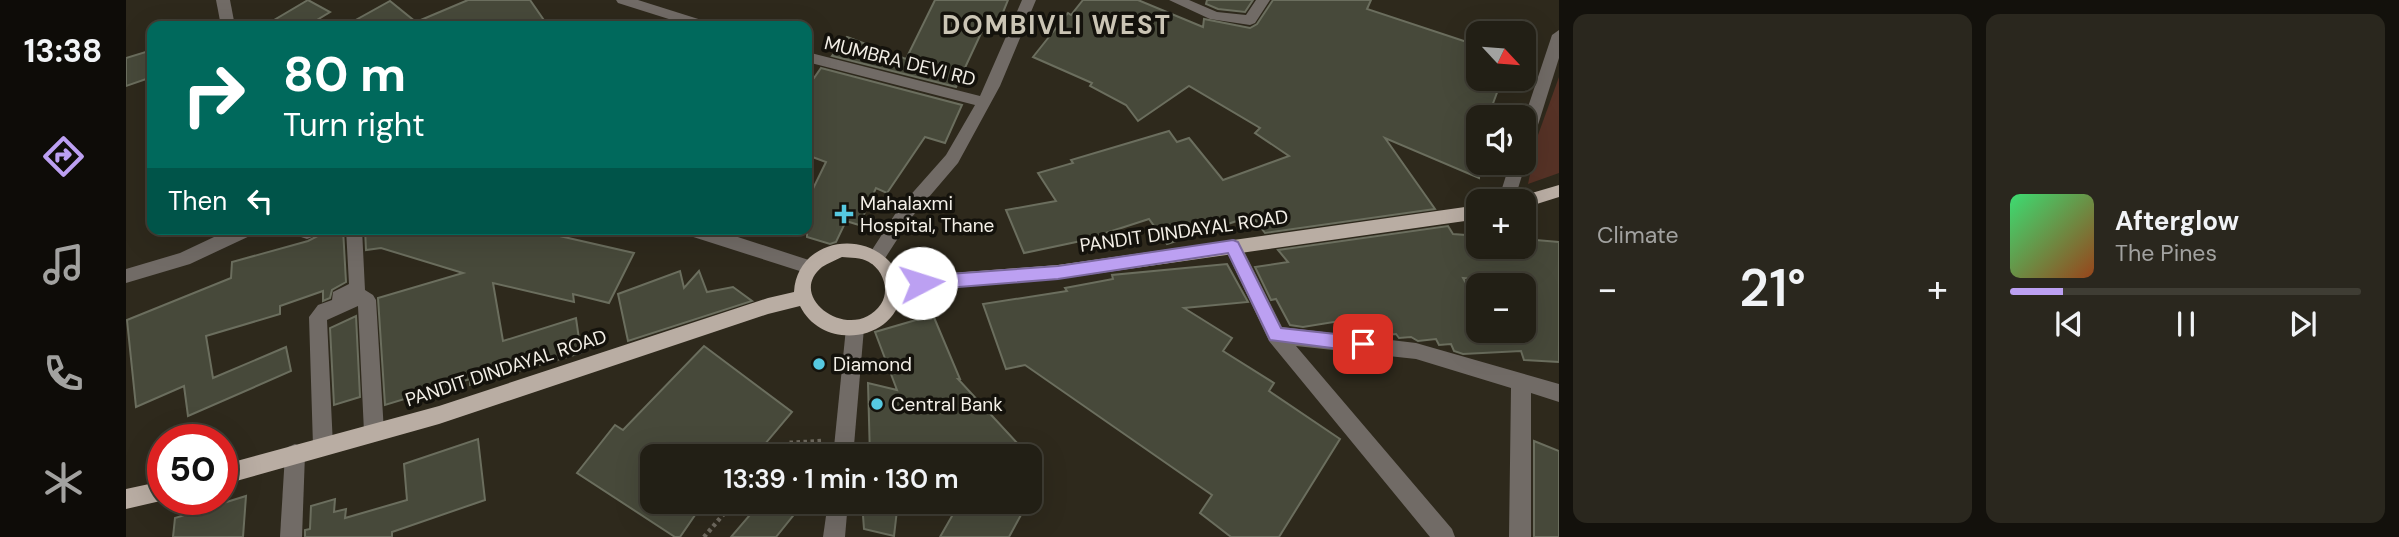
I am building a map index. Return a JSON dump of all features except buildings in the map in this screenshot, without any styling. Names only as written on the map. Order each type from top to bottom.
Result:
[{"type":"main road","points":[[1536,198],[1559,191]]},
{"type":"main road","name":"PANDIT DINDAYAL ROAD","points":[[894,285],[1058,272],[1466,214]]},
{"type":"main road","points":[[841,250],[859,251],[876,258],[888,270],[894,285],[893,299],[885,313],[872,323],[855,328],[838,328],[822,322],[810,312],[803,298],[802,282],[809,267],[823,256],[841,250]]},
{"type":"main road","name":"PANDIT DINDAYAL ROAD","points":[[238,470],[439,415],[768,306],[803,298]]},
{"type":"main road","points":[[126,499],[147,494]]},
{"type":"street","points":[[223,0],[227,21]]},
{"type":"street","points":[[623,0],[690,21]]},
{"type":"street","points":[[876,258],[905,213],[952,159],[984,103],[1029,0]]},
{"type":"street","points":[[1176,0],[1215,16],[1250,20],[1263,0]]},
{"type":"street","points":[[1536,107],[1559,35]]},
{"type":"street","name":"MUMBRA DEVI RD","points":[[812,58],[984,103]]},
{"type":"street","points":[[126,276],[184,259],[235,235]]},
{"type":"street","points":[[312,306],[350,294],[358,287],[354,235]]},
{"type":"street","points":[[709,235],[809,267]]},
{"type":"street","points":[[1233,246],[1276,335],[1444,537]]},
{"type":"street","points":[[323,446],[318,317],[324,311],[362,297],[367,300],[374,432]]},
{"type":"street","points":[[844,444],[855,328]]},
{"type":"street","points":[[1276,335],[1416,351],[1559,393]]},
{"type":"street","points":[[1520,537],[1521,384]]},
{"type":"street","points":[[291,537],[295,454]]},
{"type":"street","points":[[835,537],[837,514]]},
{"type":"path","points":[[704,537],[724,514]]},
{"type":"shaded area","points":[[1559,77],[1559,173],[1528,184],[1530,175],[1536,175],[1538,135]]},
{"type":"place","name":"Mahalaxmi Hospital, Thane","points":[[844,214]]},
{"type":"place","name":"Diamond","points":[[819,364]]},
{"type":"place","name":"Central Bank","points":[[877,404]]},
{"type":"district","name":"DOMBIVLI WEST","points":[[1057,25]]},
{"type":"route","points":[[921,283],[1058,272],[1233,246],[1276,335],[1363,344]]}]
